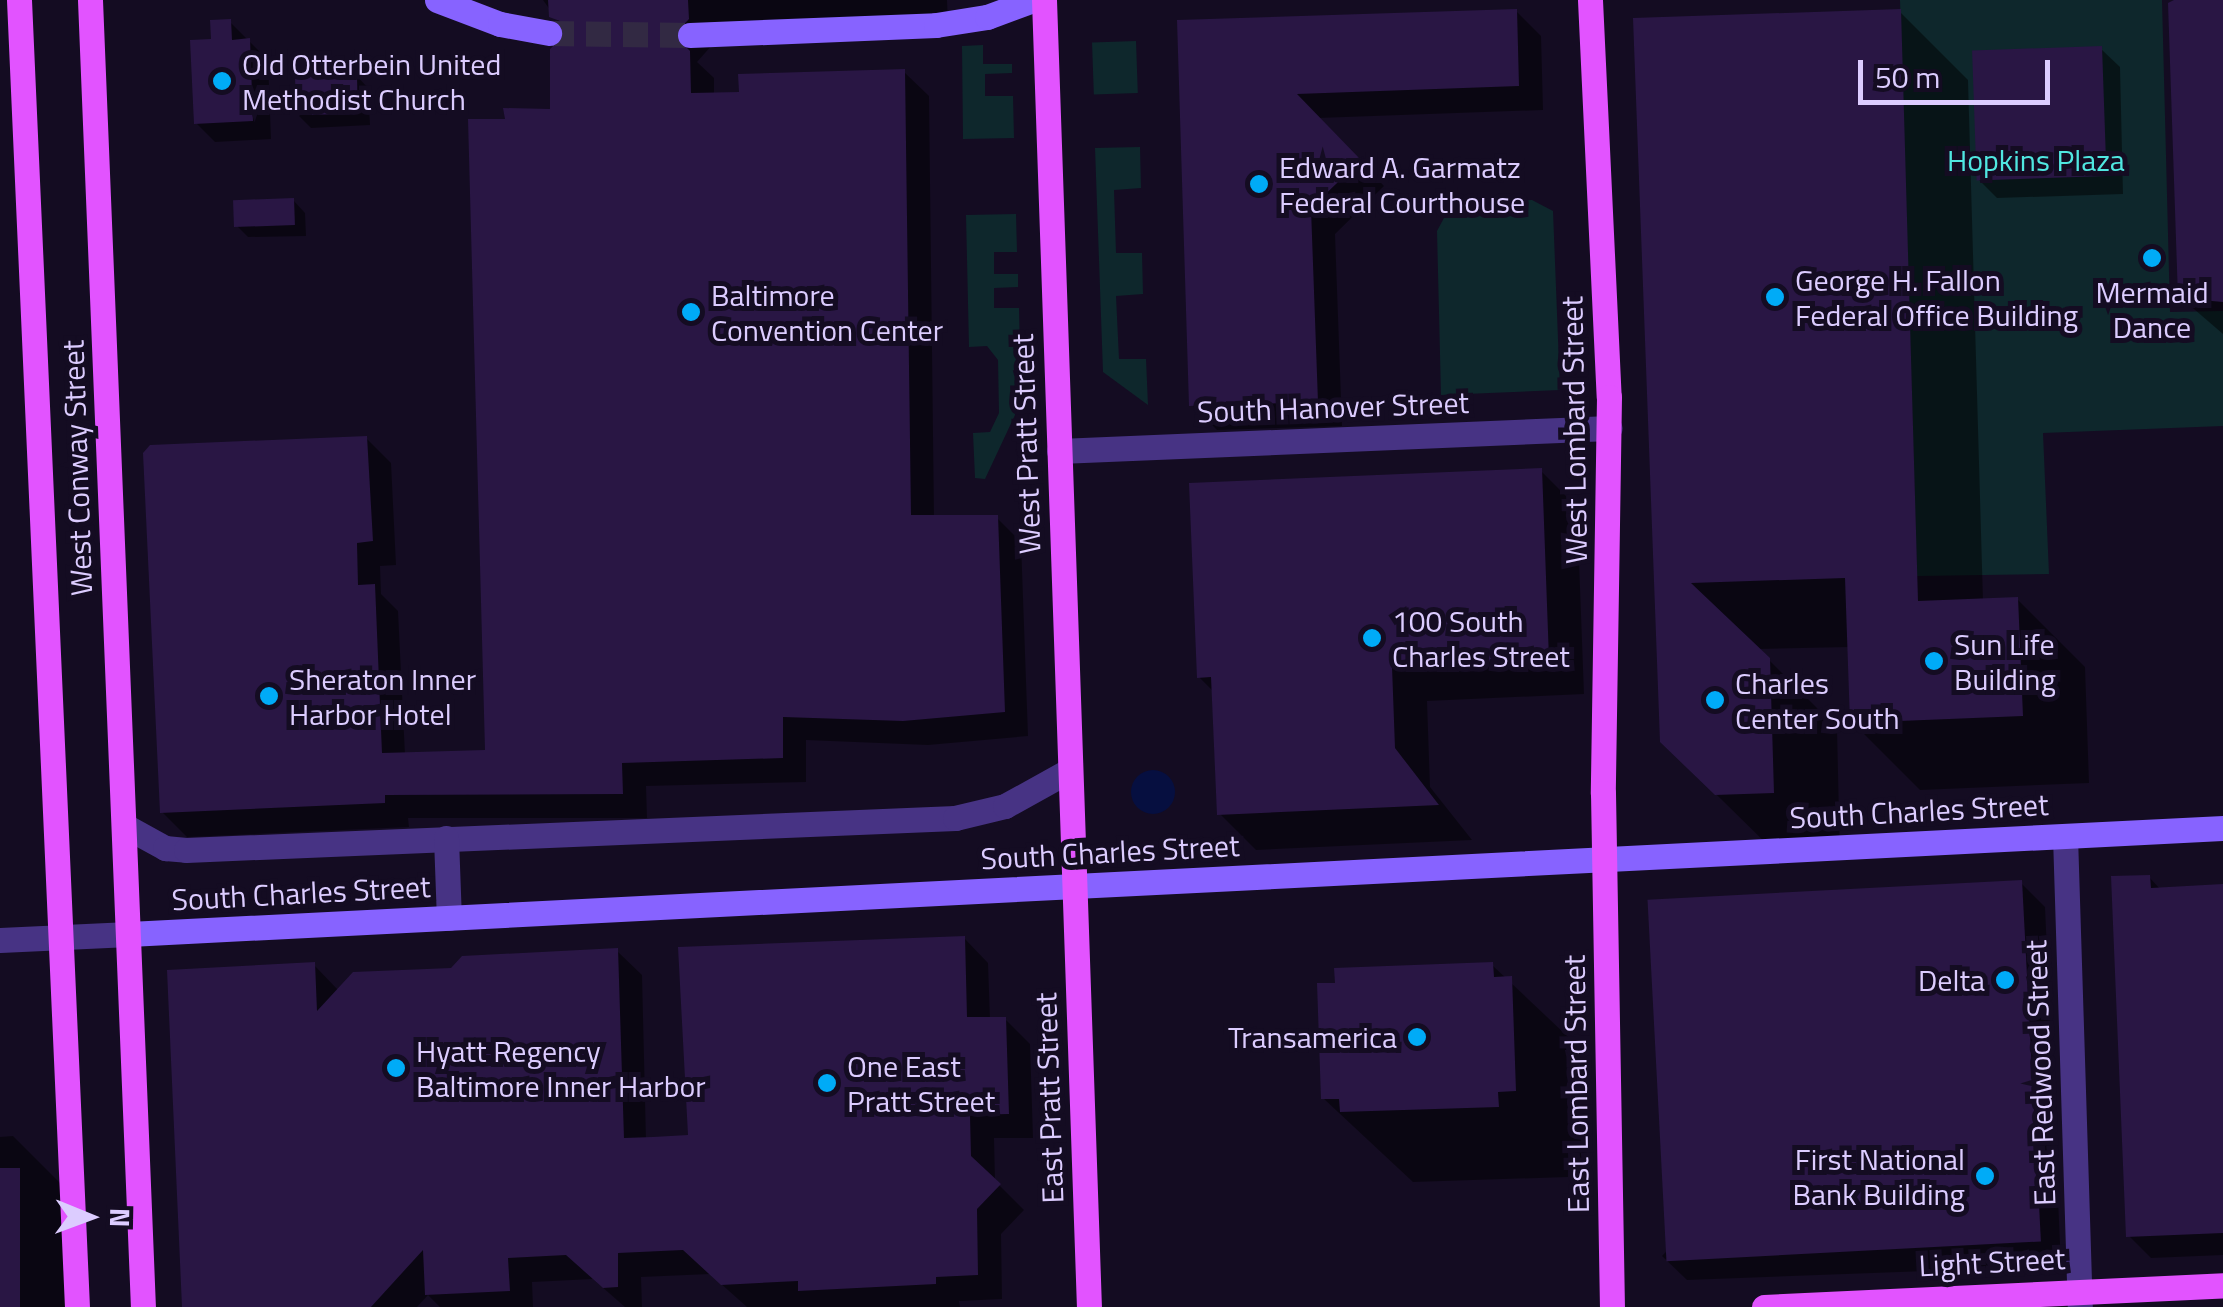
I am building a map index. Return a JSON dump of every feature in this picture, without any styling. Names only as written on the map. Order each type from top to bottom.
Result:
[{"type":"main road","name":"West Conway Street","points":[[19,0],[78,1307]]},
{"type":"main road","name":"West Conway Street","points":[[90,0],[143,1307]]},
{"type":"main road","points":[[437,0],[500,24],[549,33]]},
{"type":"main road","points":[[690,35],[936,26],[1033,0]]},
{"type":"main road","name":"West Pratt Street","points":[[1044,0],[1074,886]]},
{"type":"main road","name":"West Lombard Street","points":[[1590,0],[1610,428],[1605,859]]},
{"type":"main road","name":"South Charles Street","points":[[129,934],[2223,828]]},
{"type":"main road","name":"East Lombard Street","points":[[1605,859],[1612,1307]]},
{"type":"main road","name":"East Pratt Street","points":[[1074,886],[1089,1307]]},
{"type":"main road","name":"Light Street","points":[[1764,1307],[2080,1298],[2223,1285]]},
{"type":"street","name":"South Hanover Street","points":[[1059,451],[1610,428]]},
{"type":"street","name":"South Charles Street","points":[[125,826],[165,848],[186,850],[956,818],[1005,806],[1070,770]]},
{"type":"street","name":"East Redwood Street","points":[[2065,836],[2080,1298]]},
{"type":"street","points":[[446,838],[448,918]]},
{"type":"street","name":"South Charles Street","points":[[0,940],[129,934]]},
{"type":"green space","name":"Hopkins Plaza","points":[[1900,0],[2162,0],[2170,312],[2223,311],[2223,426],[2043,433],[2049,574],[1917,576]]},
{"type":"green space","points":[[1136,41],[1138,93],[1094,95],[1092,43]]},
{"type":"green space","points":[[983,45],[983,64],[1012,64],[1012,73],[985,74],[985,96],[1013,96],[1014,138],[963,139],[962,46]]},
{"type":"green space","points":[[1140,147],[1141,188],[1114,190],[1116,253],[1142,253],[1143,294],[1116,296],[1119,359],[1146,359],[1148,405],[1103,372],[1095,148]]},
{"type":"green space","points":[[1532,200],[1553,211],[1560,390],[1441,395],[1437,231],[1452,203]]},
{"type":"green space","points":[[1016,214],[1017,252],[994,252],[994,274],[1018,274],[1018,287],[994,288],[994,308],[1019,308],[1021,402],[985,479],[975,478],[973,433],[990,432],[999,413],[998,360],[987,346],[969,347],[966,215]]},
{"type":"shaded area","points":[[1153,770],[1168,777],[1175,792],[1168,807],[1153,814],[1138,807],[1131,792],[1138,777]]},
{"type":"building","name":"Baltimore Convention Center","points":[[548,0],[688,0],[689,19],[674,35],[690,51],[691,93],[739,92],[738,74],[905,69],[911,515],[998,515],[1005,712],[903,721],[783,717],[783,758],[622,763],[623,794],[385,795],[385,803],[160,813],[143,453],[150,445],[367,436],[373,541],[357,543],[358,585],[375,584],[382,753],[485,750],[468,119],[505,119],[503,108],[550,109],[550,49],[565,35],[560,21],[549,17]]},
{"type":"building","points":[[2223,0],[2223,302],[2178,298],[2168,3]]},
{"type":"building","name":"Edward A. Garmatz Federal Courthouse","points":[[1517,9],[1519,86],[1297,94],[1361,160],[1311,208],[1318,402],[1189,406],[1177,20]]},
{"type":"building","name":"George H. Fallon Federal Office Building","points":[[1901,9],[1918,601],[2018,597],[2023,716],[1850,723],[1845,578],[1691,583],[1770,658],[1774,793],[1715,795],[1660,742],[1633,18]]},
{"type":"building","name":"Old Otterbein United Methodist Church","points":[[231,19],[232,40],[250,38],[253,121],[194,124],[190,40],[211,39],[210,20]]},
{"type":"building","points":[[2102,46],[2107,176],[1977,180],[1972,51]]},
{"type":"building","points":[[357,73],[358,114],[296,115],[295,74]]},
{"type":"building","points":[[294,198],[295,225],[234,227],[233,200]]},
{"type":"building","name":"100 South Charles Street","points":[[1542,468],[1549,659],[1392,666],[1395,748],[1439,805],[1217,815],[1211,677],[1197,678],[1189,483]]},
{"type":"building","points":[[2150,875],[2151,888],[2223,884],[2223,1233],[2126,1237],[2111,876]]},
{"type":"building","points":[[2022,880],[2041,1242],[1666,1261],[1648,900]]},
{"type":"building","points":[[965,936],[967,1017],[1006,1017],[1009,1114],[970,1115],[971,1156],[1001,1184],[977,1209],[978,1275],[936,1277],[936,1284],[798,1291],[798,1281],[721,1285],[683,1250],[618,1253],[618,1287],[603,1288],[566,1255],[508,1258],[510,1291],[425,1295],[423,1250],[371,1307],[182,1307],[167,970],[315,962],[317,1011],[353,972],[451,968],[462,956],[618,948],[624,1138],[653,1137],[688,1135],[678,947]]},
{"type":"building","name":"Transamerica","points":[[1493,962],[1494,977],[1512,976],[1516,1091],[1498,1092],[1499,1107],[1340,1112],[1339,1099],[1321,1099],[1317,983],[1335,983],[1334,968]]},
{"type":"building","points":[[0,1168],[20,1168],[20,1307],[0,1307]]},
{"type":"tunnel","points":[[549,33],[690,35]]},
{"type":"place","name":"Old Otterbein United Methodist Church","points":[[222,81]]},
{"type":"place","name":"Edward A. Garmatz Federal Courthouse","points":[[1259,184]]},
{"type":"place","name":"Mermaid Dance","points":[[2152,258]]},
{"type":"place","name":"George H. Fallon Federal Office Building","points":[[1775,297]]},
{"type":"place","name":"Baltimore Convention Center","points":[[691,312]]},
{"type":"place","name":"100 South Charles Street","points":[[1372,638]]},
{"type":"place","name":"Sun Life Building","points":[[1934,661]]},
{"type":"place","name":"Sheraton Inner Harbor Hotel","points":[[269,696]]},
{"type":"place","name":"Charles Center South","points":[[1715,700]]},
{"type":"place","name":"Delta","points":[[2005,980]]},
{"type":"place","name":"Transamerica","points":[[1417,1037]]},
{"type":"place","name":"Hyatt Regency Baltimore Inner Harbor","points":[[396,1068]]},
{"type":"place","name":"One East Pratt Street","points":[[827,1083]]},
{"type":"place","name":"First National Bank Building","points":[[1985,1176]]}]
